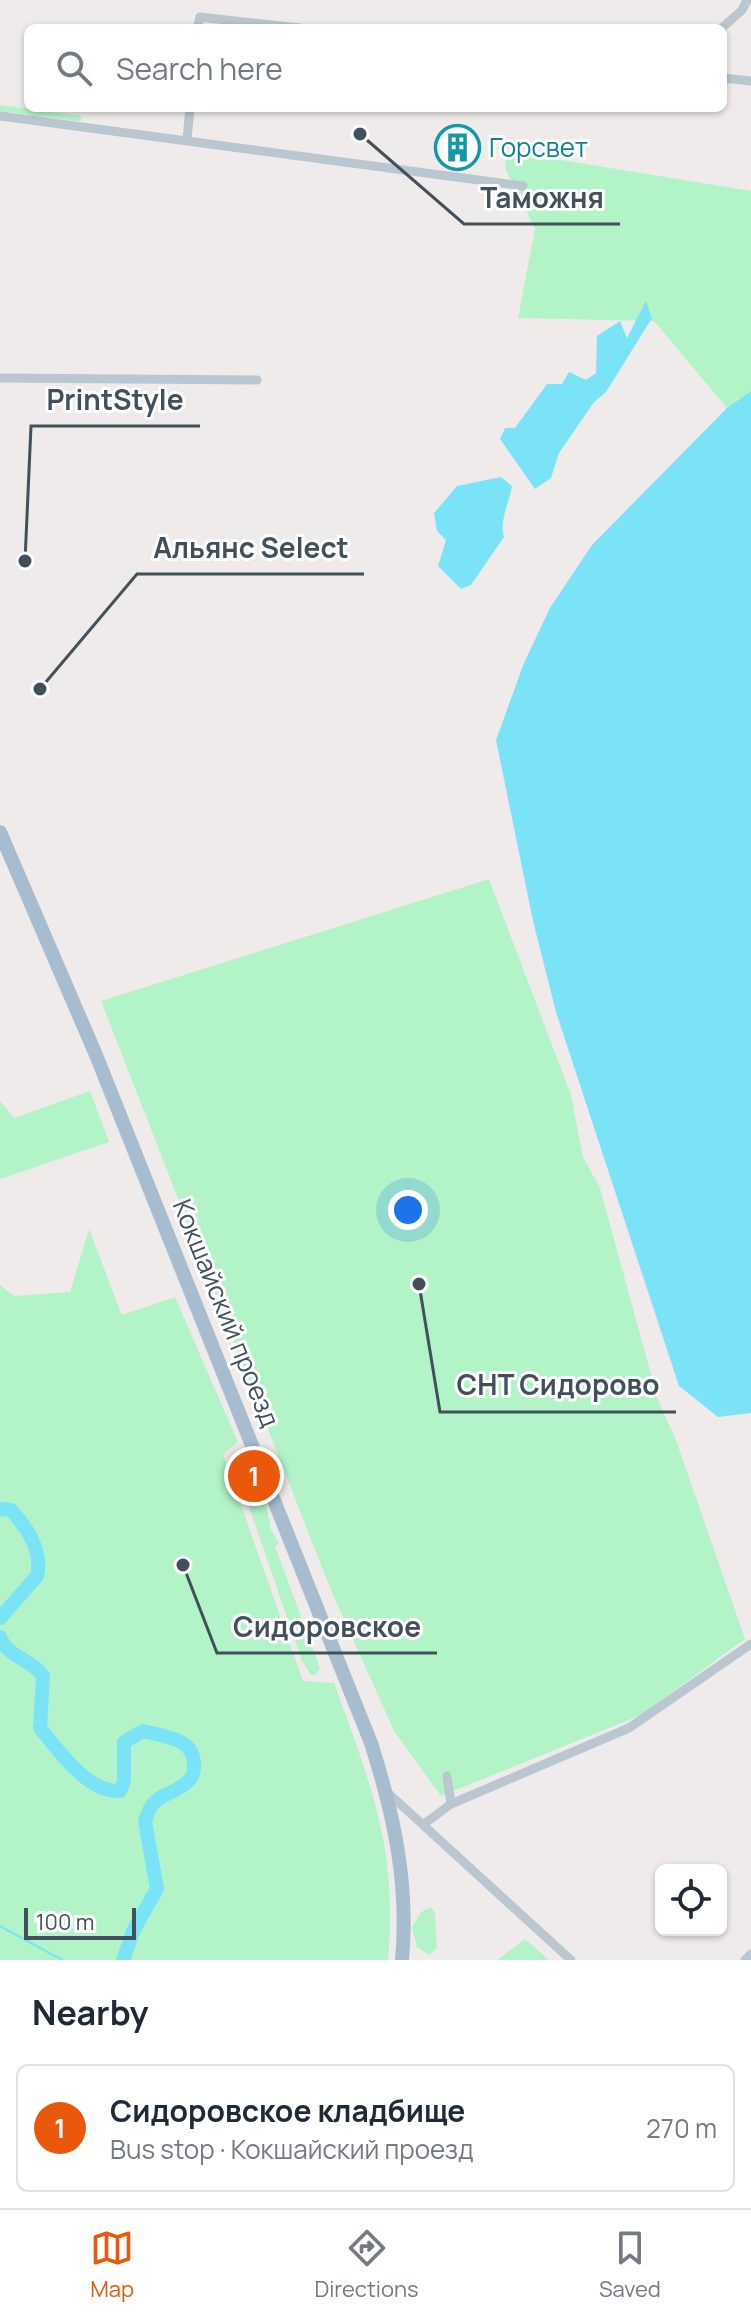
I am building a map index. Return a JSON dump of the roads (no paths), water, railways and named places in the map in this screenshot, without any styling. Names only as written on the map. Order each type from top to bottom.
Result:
[{"type":"main road","name":"Кокшайский проезд","points":[[0,832],[96,1055],[283,1518],[387,1792],[403,1879],[402,1960]]},
{"type":"street","points":[[726,24],[742,10],[747,0]]},
{"type":"street","points":[[198,24],[200,17],[264,24]]},
{"type":"street","points":[[727,78],[751,81]]},
{"type":"street","points":[[187,139],[190,112]]},
{"type":"street","points":[[0,116],[523,186]]},
{"type":"street","points":[[0,378],[257,380]]},
{"type":"street","points":[[424,1824],[451,1804],[629,1728],[751,1644]]},
{"type":"street","points":[[447,1776],[451,1804]]},
{"type":"street","points":[[387,1792],[571,1960]]},
{"type":"street","points":[[745,1960],[751,1954]]},
{"type":"water","points":[[646,301],[652,318],[606,392],[594,402],[559,453],[551,478],[535,489],[500,439],[505,428],[515,428],[547,384],[562,384],[569,372],[586,380],[596,373],[597,336],[620,321],[627,338]]},
{"type":"water","points":[[751,391],[751,1413],[718,1417],[679,1386],[556,1012],[533,921],[496,740],[524,663],[550,608],[592,545],[727,408]]},
{"type":"water","points":[[501,477],[512,486],[504,519],[504,537],[471,585],[461,589],[438,566],[446,540],[437,531],[434,513],[457,486]]},
{"type":"waterway","points":[[0,1509],[11,1510],[23,1524],[38,1558],[37,1576],[0,1618]]},
{"type":"waterway","points":[[0,1637],[9,1650],[43,1676],[40,1728],[85,1778],[108,1790],[120,1791],[124,1781],[124,1742],[143,1731],[178,1740],[190,1750],[193,1775],[178,1789],[156,1801],[145,1821],[157,1889],[134,1929],[123,1960]]},
{"type":"waterway","points":[[0,1926],[62,1960]]},
{"type":"place","name":"Таможня","points":[[360,134]]},
{"type":"place","name":"Горсвет","points":[[458,148]]},
{"type":"place","name":"PrintStyle","points":[[25,561]]},
{"type":"place","name":"Альянс Select","points":[[40,689]]},
{"type":"place","name":"СНТ Сидорово","points":[[419,1284]]},
{"type":"place","name":"Сидоровское кладбище","points":[[254,1476]]},
{"type":"place","name":"Сидоровское","points":[[183,1565]]}]
